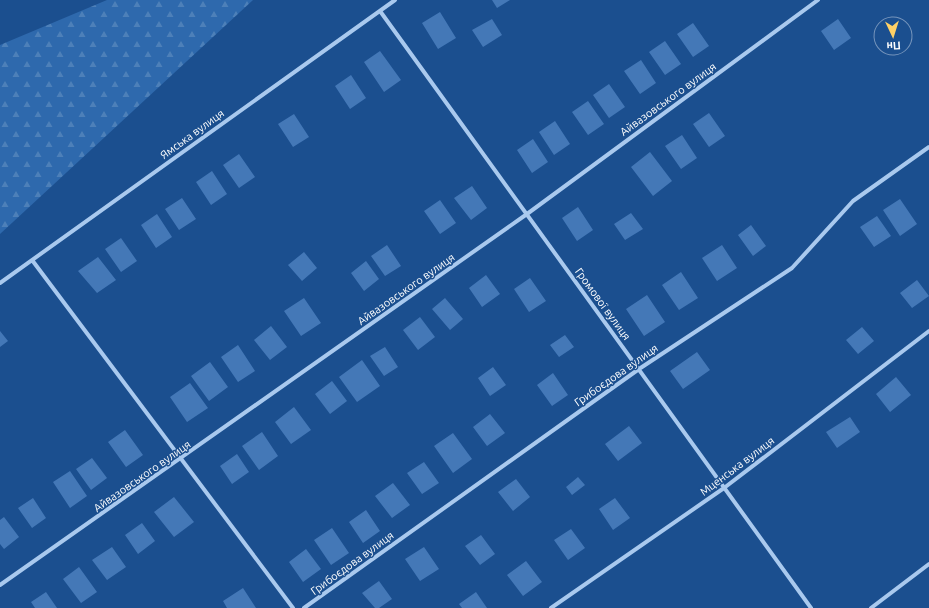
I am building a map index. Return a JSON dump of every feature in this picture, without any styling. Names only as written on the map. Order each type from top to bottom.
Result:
[{"type":"street","name":"Ямська вулиця","points":[[0,283],[395,0]]},
{"type":"street","name":"Айвазовського вулиця","points":[[0,585],[182,459],[526,214],[818,0]]},
{"type":"street","name":"Громової вулиця","points":[[380,11],[811,608]]},
{"type":"street","name":"Грибоєдова вулиця","points":[[304,608],[639,369],[792,268],[853,201],[929,147]]},
{"type":"street","points":[[32,260],[293,608]]},
{"type":"street","name":"Мценська вулиця","points":[[551,608],[724,488],[929,331]]},
{"type":"street","points":[[871,608],[929,564]]},
{"type":"green space","points":[[107,0],[253,0],[0,234],[0,45]]},
{"type":"building","points":[[492,0],[510,0],[497,8]]},
{"type":"building","points":[[440,12],[456,38],[438,49],[422,23]]},
{"type":"building","points":[[492,19],[502,35],[483,47],[472,30]]},
{"type":"building","points":[[838,19],[851,38],[834,50],[821,31]]},
{"type":"building","points":[[693,23],[709,46],[693,57],[677,34]]},
{"type":"building","points":[[665,41],[681,64],[665,75],[649,52]]},
{"type":"building","points":[[380,51],[401,80],[384,92],[364,62]]},
{"type":"building","points":[[641,60],[656,83],[640,94],[624,71]]},
{"type":"building","points":[[351,75],[366,98],[350,109],[335,86]]},
{"type":"building","points":[[609,84],[625,107],[609,118],[593,95]]},
{"type":"building","points":[[588,101],[604,124],[588,135],[572,112]]},
{"type":"building","points":[[709,113],[725,136],[709,147],[693,124]]},
{"type":"building","points":[[294,114],[309,137],[293,147],[278,124]]},
{"type":"building","points":[[555,121],[570,144],[554,155],[539,132]]},
{"type":"building","points":[[682,135],[697,158],[681,169],[665,146]]},
{"type":"building","points":[[533,139],[548,162],[532,173],[517,150]]},
{"type":"building","points":[[650,152],[672,181],[653,196],[631,167]]},
{"type":"building","points":[[239,154],[255,177],[239,188],[223,165]]},
{"type":"building","points":[[212,171],[227,194],[211,205],[196,182]]},
{"type":"building","points":[[472,186],[487,208],[471,220],[454,198]]},
{"type":"building","points":[[182,198],[196,219],[179,230],[165,209]]},
{"type":"building","points":[[900,199],[917,224],[900,236],[883,210]]},
{"type":"building","points":[[440,200],[456,223],[440,234],[424,211]]},
{"type":"building","points":[[578,207],[593,230],[577,241],[562,218]]},
{"type":"building","points":[[631,213],[643,229],[625,240],[614,224]]},
{"type":"building","points":[[157,214],[172,237],[156,248],[141,225]]},
{"type":"building","points":[[877,216],[891,236],[874,247],[860,227]]},
{"type":"building","points":[[751,225],[766,246],[753,256],[738,235]]},
{"type":"building","points":[[121,238],[137,261],[121,272],[105,249]]},
{"type":"building","points":[[387,245],[401,266],[385,276],[371,256]]},
{"type":"building","points":[[722,245],[737,268],[717,281],[702,258]]},
{"type":"building","points":[[304,252],[317,268],[302,281],[288,265]]},
{"type":"building","points":[[98,257],[116,280],[97,293],[78,271]]},
{"type":"building","points":[[366,261],[379,279],[364,291],[351,273]]},
{"type":"building","points":[[681,272],[698,298],[679,310],[662,285]]},
{"type":"building","points":[[486,275],[500,294],[482,307],[469,288]]},
{"type":"building","points":[[530,278],[546,301],[529,312],[514,289]]},
{"type":"building","points":[[917,280],[929,296],[912,308],[900,293]]},
{"type":"building","points":[[647,295],[665,322],[644,336],[626,309]]},
{"type":"building","points":[[304,298],[321,323],[301,336],[284,311]]},
{"type":"building","points":[[445,298],[463,319],[450,330],[432,309]]},
{"type":"building","points":[[420,317],[435,337],[418,350],[403,330]]},
{"type":"building","points":[[271,326],[287,347],[270,360],[254,340]]},
{"type":"building","points":[[862,327],[874,341],[858,354],[846,340]]},
{"type":"building","points":[[0,331],[8,341],[0,347]]},
{"type":"building","points":[[565,335],[574,347],[559,357],[550,345]]},
{"type":"building","points":[[238,345],[255,371],[238,382],[221,357]]},
{"type":"building","points":[[385,347],[398,367],[384,376],[370,356]]},
{"type":"building","points":[[697,352],[710,370],[683,389],[670,371]]},
{"type":"building","points":[[362,360],[380,386],[357,402],[339,377]]},
{"type":"building","points":[[210,362],[228,387],[209,401],[191,376]]},
{"type":"building","points":[[493,367],[506,385],[490,396],[478,378]]},
{"type":"building","points":[[553,373],[568,395],[552,406],[537,385]]},
{"type":"building","points":[[896,377],[911,395],[890,412],[876,394]]},
{"type":"building","points":[[332,381],[347,401],[330,414],[315,394]]},
{"type":"building","points":[[190,383],[208,408],[187,422],[170,397]]},
{"type":"building","points":[[294,407],[311,430],[291,444],[275,422]]},
{"type":"building","points":[[490,414],[505,433],[487,446],[473,427]]},
{"type":"building","points":[[850,417],[860,432],[837,448],[826,432]]},
{"type":"building","points":[[629,426],[642,443],[618,461],[605,444]]},
{"type":"building","points":[[125,430],[143,455],[126,467],[108,442]]},
{"type":"building","points":[[262,432],[278,456],[259,470],[242,446]]},
{"type":"building","points":[[453,433],[472,459],[453,473],[434,446]]},
{"type":"building","points":[[237,454],[249,472],[232,484],[220,466]]},
{"type":"building","points":[[92,458],[107,478],[91,490],[76,469]]},
{"type":"building","points":[[424,462],[439,483],[422,494],[407,473]]},
{"type":"building","points":[[70,471],[87,496],[70,508],[53,482]]},
{"type":"building","points":[[578,477],[585,485],[572,495],[566,487]]},
{"type":"building","points":[[516,479],[530,497],[513,511],[498,492]]},
{"type":"building","points":[[393,483],[410,505],[392,518],[375,496]]},
{"type":"building","points":[[174,497],[194,522],[174,537],[154,512]]},
{"type":"building","points":[[33,498],[46,518],[32,528],[18,508]]},
{"type":"building","points":[[615,498],[630,518],[613,530],[599,509]]},
{"type":"building","points":[[366,510],[380,531],[363,543],[349,522]]},
{"type":"building","points":[[4,517],[19,537],[4,549],[0,544],[0,520]]},
{"type":"building","points":[[142,523],[155,541],[138,554],[125,535]]},
{"type":"building","points":[[332,528],[349,553],[331,565],[314,540]]},
{"type":"building","points":[[571,529],[585,548],[568,560],[554,540]]},
{"type":"building","points":[[481,535],[495,554],[480,565],[465,546]]},
{"type":"building","points":[[112,547],[126,567],[107,580],[92,560]]},
{"type":"building","points":[[424,547],[439,569],[420,581],[405,559]]},
{"type":"building","points":[[306,549],[321,569],[303,582],[289,562]]},
{"type":"building","points":[[526,561],[542,582],[523,596],[507,575]]},
{"type":"building","points":[[79,567],[97,592],[81,603],[63,579]]},
{"type":"building","points":[[379,581],[392,599],[379,608],[375,608],[362,593]]},
{"type":"building","points":[[243,588],[256,608],[227,608],[223,601]]},
{"type":"building","points":[[46,592],[57,608],[35,608],[31,602]]},
{"type":"building","points":[[476,592],[487,608],[462,608],[459,604]]}]
